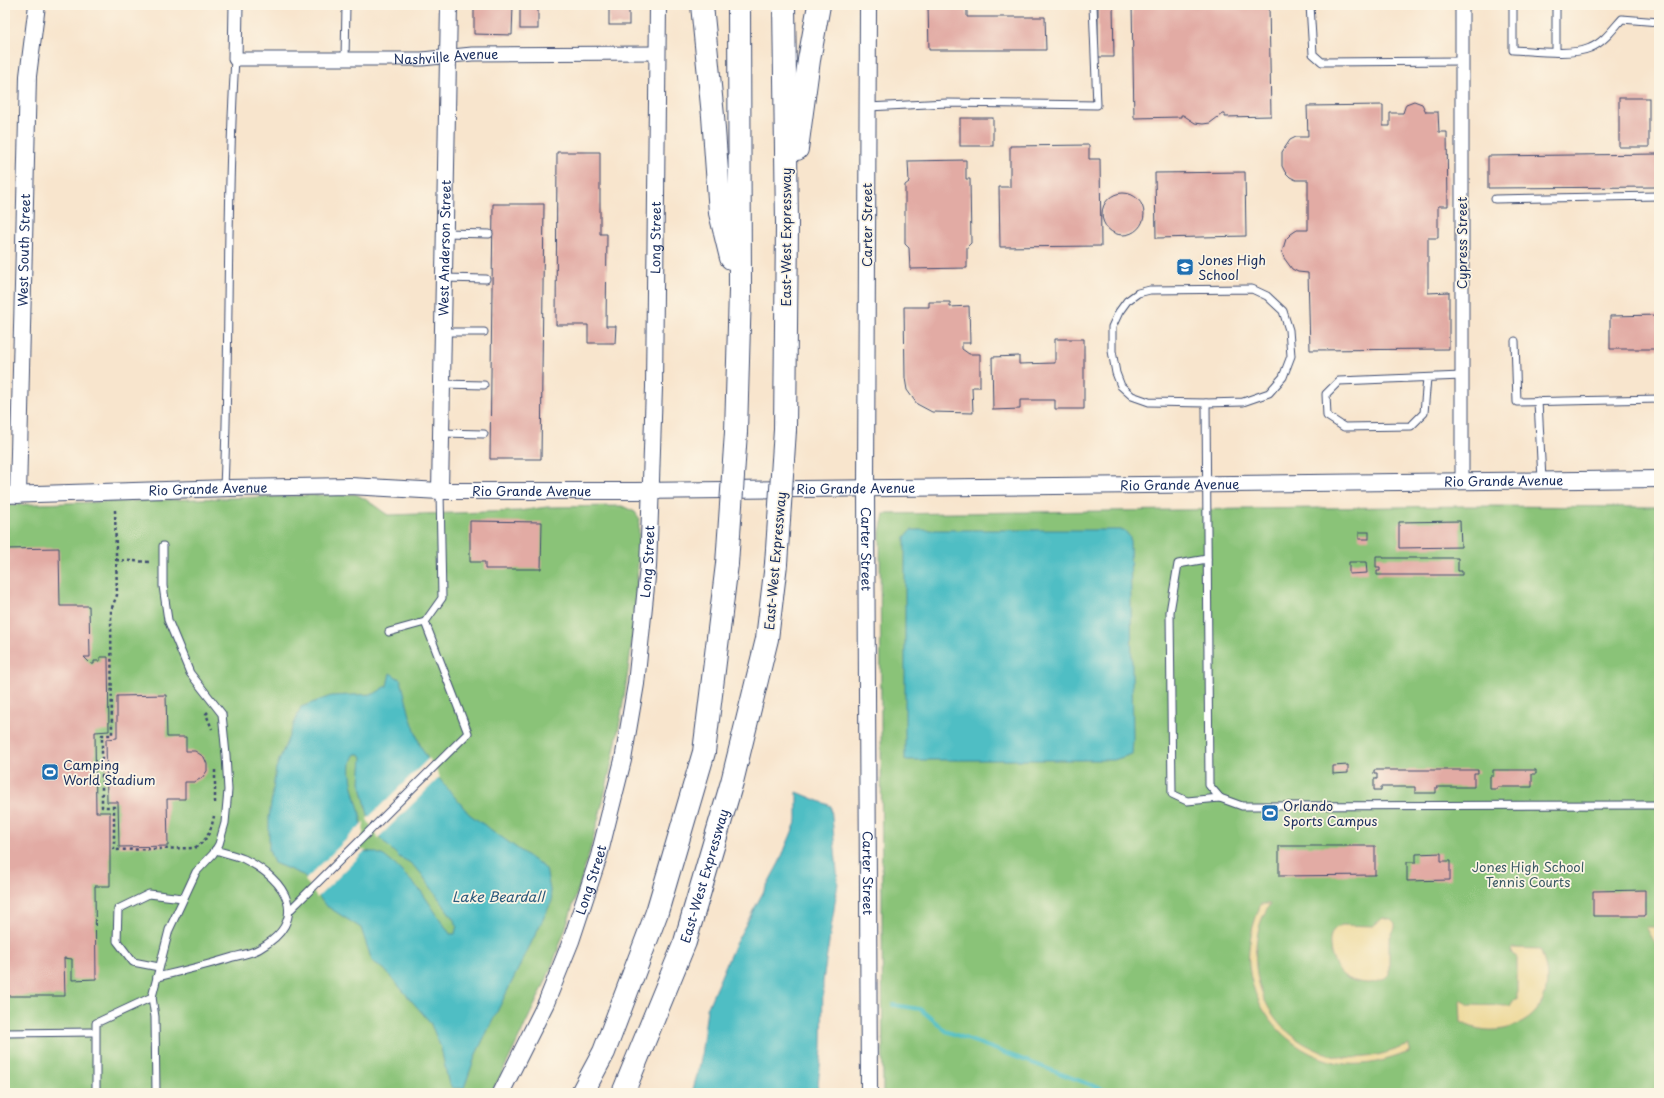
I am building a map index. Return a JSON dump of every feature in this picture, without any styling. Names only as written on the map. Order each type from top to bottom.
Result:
[{"type":"highway","points":[[702,5],[714,122],[720,213],[740,290]]},
{"type":"highway","points":[[582,1093],[604,1052],[657,912],[704,752],[727,564],[736,432],[740,290],[739,5]]},
{"type":"highway","name":"East-West Expressway","points":[[623,1093],[685,942],[730,789],[767,639],[776,564],[785,430],[787,224],[784,5]]},
{"type":"highway","points":[[787,224],[809,60],[820,5]]},
{"type":"street","name":"West South Street","points":[[11,495],[28,76],[37,5]]},
{"type":"street","points":[[235,59],[236,5]]},
{"type":"street","name":"West Anderson Street","points":[[440,491],[449,5]]},
{"type":"street","name":"Long Street","points":[[501,1093],[548,996],[571,941],[599,856],[623,760],[636,684],[648,567],[654,387],[656,53],[658,5]]},
{"type":"street","name":"Carter Street","points":[[868,5],[866,489],[869,1093]]},
{"type":"street","name":"Cypress Street","points":[[1462,5],[1462,480]]},
{"type":"street","name":"Nashville Avenue","points":[[235,59],[422,59],[472,54],[656,53]]},
{"type":"street","name":"Rio Grande Avenue","points":[[11,495],[224,488],[350,486],[440,491],[866,489],[1462,480],[1659,479]]},
{"type":"lane","points":[[345,59],[346,5]]},
{"type":"lane","points":[[868,107],[947,103],[1097,105],[1093,5]]},
{"type":"lane","points":[[1310,5],[1313,54],[1322,62],[1462,61]]},
{"type":"lane","points":[[1512,5],[1513,50],[1576,52],[1590,48],[1606,37],[1622,19],[1659,22]]},
{"type":"lane","points":[[1556,5],[1556,52]]},
{"type":"lane","points":[[224,488],[228,377],[229,203],[235,59]]},
{"type":"lane","points":[[1495,199],[1659,196]]},
{"type":"lane","points":[[445,233],[489,234]]},
{"type":"lane","points":[[444,278],[486,279]]},
{"type":"lane","points":[[1252,289],[1267,296],[1283,311],[1289,330],[1291,356],[1283,377],[1269,394],[1243,402],[1206,403],[1149,402],[1132,396],[1121,386],[1116,373],[1112,351],[1112,327],[1119,312],[1127,301],[1138,293],[1150,290],[1252,289]]},
{"type":"lane","points":[[443,332],[484,332]]},
{"type":"lane","points":[[1515,341],[1516,402],[1659,399]]},
{"type":"lane","points":[[1427,378],[1424,413],[1411,426],[1344,427],[1327,416],[1326,394],[1338,381],[1462,376]]},
{"type":"lane","points":[[442,384],[484,385]]},
{"type":"lane","points":[[1538,401],[1542,480]]},
{"type":"lane","points":[[1206,403],[1209,785],[1220,798]]},
{"type":"lane","points":[[441,433],[484,434]]},
{"type":"lane","points":[[389,632],[425,622],[442,598],[440,491]]},
{"type":"lane","points":[[156,1093],[155,1017],[152,997],[159,967],[169,930],[183,898],[196,872],[215,850],[225,823],[228,790],[222,714],[190,673],[168,620],[163,586],[163,546]]},
{"type":"lane","points":[[1207,559],[1178,564],[1170,612],[1172,794],[1187,801],[1220,798],[1242,806],[1659,805]]},
{"type":"lane","points":[[289,911],[468,733],[425,622]]},
{"type":"lane","points":[[157,977],[258,950],[276,938],[286,926],[289,911],[284,890],[265,872],[244,859],[215,850]]},
{"type":"lane","points":[[159,967],[133,962],[117,941],[118,909],[149,894],[183,898]]},
{"type":"lane","points":[[96,1093],[96,1023],[152,997]]},
{"type":"lane","points":[[5,1033],[95,1032]]},
{"type":"path","points":[[115,510],[117,595],[111,610],[112,736],[102,736],[102,807],[114,807],[114,850],[194,848],[207,838],[211,830],[214,814]]},
{"type":"path","points":[[116,560],[150,562]]},
{"type":"path","points":[[208,712],[206,714],[213,731]]},
{"type":"path","points":[[215,763],[215,806]]},
{"type":"green space","points":[[355,494],[388,515],[519,511],[547,507],[622,506],[635,512],[639,518],[638,561],[631,648],[618,734],[609,777],[587,861],[554,959],[546,980],[505,1068],[491,1093],[5,1093],[5,505]]},
{"type":"green space","name":"Orlando Sports Campus","points":[[1467,506],[1659,507],[1659,1093],[883,1093],[880,532],[884,514]]},
{"type":"sand","points":[[1261,904],[1270,904],[1258,930],[1256,967],[1260,987],[1267,1004],[1277,1020],[1290,1033],[1306,1044],[1323,1052],[1343,1057],[1368,1057],[1393,1051],[1409,1045],[1409,1052],[1378,1062],[1346,1064],[1328,1060],[1310,1053],[1295,1044],[1281,1032],[1269,1018],[1259,1002],[1253,985],[1249,966],[1251,934]]},
{"type":"sand","points":[[1383,918],[1391,919],[1395,923],[1395,928],[1389,939],[1389,974],[1381,980],[1370,983],[1363,983],[1349,979],[1343,975],[1335,964],[1330,948],[1332,934],[1336,928],[1342,925],[1373,926]]},
{"type":"sand","points":[[1646,927],[1659,927],[1659,950]]},
{"type":"sand","points":[[1513,948],[1540,949],[1544,960],[1547,977],[1545,994],[1540,1006],[1532,1016],[1522,1023],[1510,1028],[1485,1030],[1472,1027],[1461,1022],[1460,1001],[1462,999],[1469,1005],[1510,1006],[1513,1001],[1517,1000],[1517,957],[1512,954],[1511,950]]},
{"type":"water","points":[[911,530],[1124,530],[1130,537],[1132,754],[1114,760],[905,760],[905,537]]},
{"type":"water","name":"Lake Beardall","points":[[390,673],[401,680],[410,716],[420,745],[437,776],[469,814],[546,869],[552,901],[476,1054],[464,1088],[452,1088],[448,1081],[441,1048],[430,1022],[384,969],[372,961],[361,928],[325,905],[303,875],[274,863],[269,850],[269,818],[276,768],[301,707],[331,696],[374,694],[387,686]],"holes":[[[355,754],[360,754],[362,757],[360,782],[369,819],[381,839],[399,857],[409,862],[420,872],[457,925],[455,934],[450,934],[421,891],[395,865],[384,856],[374,852],[357,851],[361,832],[361,820],[351,777],[351,768],[352,760]]]},
{"type":"water","points":[[797,792],[831,806],[838,883],[823,981],[822,1049],[817,1093],[692,1093],[700,1064],[707,1009],[734,946],[779,863],[797,820]]},
{"type":"pier","points":[[429,758],[440,777],[378,838],[367,819]]},
{"type":"pier","points":[[364,822],[363,835],[359,845],[359,850],[366,850],[317,898],[305,880]]},
{"type":"building","points":[[474,5],[513,5],[512,35],[474,34]]},
{"type":"building","points":[[520,5],[538,5],[538,29],[520,29]]},
{"type":"building","points":[[609,5],[629,5],[629,25],[609,25]]},
{"type":"building","points":[[928,5],[967,5],[967,17],[1045,17],[1046,50],[929,50]]},
{"type":"building","points":[[1098,5],[1113,5],[1114,57],[1098,57]]},
{"type":"building","points":[[1132,5],[1269,5],[1271,116],[1225,117],[1225,114],[1222,114],[1210,123],[1203,124],[1195,123],[1183,115],[1181,115],[1181,117],[1134,118]]},
{"type":"building","points":[[1619,98],[1649,98],[1649,147],[1619,147]]},
{"type":"building","points":[[1414,101],[1422,104],[1426,112],[1438,112],[1439,132],[1447,132],[1448,206],[1438,206],[1438,238],[1428,238],[1428,293],[1449,292],[1449,349],[1310,350],[1308,273],[1298,272],[1292,269],[1284,258],[1282,252],[1286,239],[1291,234],[1297,230],[1308,230],[1308,180],[1296,180],[1285,172],[1282,166],[1282,152],[1290,140],[1296,137],[1308,137],[1307,106],[1383,105],[1383,126],[1390,126],[1390,113],[1403,113],[1406,104]]},
{"type":"building","points":[[960,118],[993,118],[993,146],[960,146]]},
{"type":"building","points":[[1089,145],[1089,159],[1100,159],[1101,246],[1000,247],[999,187],[1010,187],[1010,146]]},
{"type":"building","points":[[557,152],[600,152],[600,234],[607,234],[606,326],[616,326],[615,343],[588,343],[588,325],[556,325]]},
{"type":"building","points":[[1659,154],[1659,187],[1488,188],[1488,156]]},
{"type":"building","points":[[966,160],[966,179],[970,179],[971,243],[967,247],[967,268],[910,269],[909,248],[905,244],[905,185],[909,182],[908,161]]},
{"type":"building","points":[[1245,172],[1246,236],[1156,238],[1155,173]]},
{"type":"building","points":[[1123,193],[1138,199],[1144,214],[1138,229],[1123,235],[1108,229],[1102,214],[1108,199]]},
{"type":"building","points":[[493,204],[544,204],[541,459],[490,459]]},
{"type":"building","points":[[929,302],[950,302],[950,307],[969,306],[970,343],[962,343],[962,349],[969,354],[980,354],[980,387],[972,387],[973,413],[932,412],[917,404],[907,390],[905,378],[904,307],[929,307]]},
{"type":"building","points":[[1659,315],[1659,349],[1610,349],[1610,316]]},
{"type":"building","points":[[1055,339],[1084,339],[1084,409],[1055,409],[1055,400],[1020,400],[1020,409],[993,410],[992,357],[1019,356],[1019,364],[1055,363]]},
{"type":"building","points":[[470,521],[542,522],[541,569],[485,569],[485,562],[470,562]]},
{"type":"building","points":[[1460,521],[1461,547],[1399,548],[1399,522]]},
{"type":"building","points":[[1359,532],[1369,532],[1369,539],[1359,539]]},
{"type":"building","name":"Camping World Stadium","points":[[59,548],[60,606],[89,606],[90,657],[84,657],[91,664],[94,664],[94,661],[100,661],[100,657],[108,657],[109,731],[95,732],[96,812],[110,812],[110,886],[95,886],[96,979],[72,980],[72,959],[64,958],[65,996],[5,996],[5,549]]},
{"type":"building","points":[[1376,556],[1383,556],[1383,558],[1458,558],[1458,571],[1462,571],[1462,575],[1377,575],[1377,571],[1380,571],[1380,567],[1376,567]]},
{"type":"building","points":[[1349,562],[1366,562],[1367,573],[1349,574]]},
{"type":"building","points":[[166,695],[167,737],[186,737],[186,751],[195,751],[204,757],[207,764],[207,771],[202,778],[194,782],[185,782],[185,799],[167,799],[168,846],[119,847],[118,802],[107,802],[106,739],[117,738],[117,696]]},
{"type":"building","points":[[1348,765],[1348,773],[1333,774],[1333,766]]},
{"type":"building","points":[[1374,770],[1478,770],[1478,773],[1474,773],[1474,787],[1436,787],[1436,793],[1415,793],[1415,787],[1381,787],[1381,790],[1374,790],[1374,779],[1377,779],[1377,774],[1374,774]]},
{"type":"building","points":[[1493,770],[1536,770],[1536,774],[1532,774],[1532,787],[1497,787],[1497,789],[1490,789],[1490,776],[1493,776]]},
{"type":"building","points":[[1279,846],[1375,846],[1375,875],[1279,876]]},
{"type":"building","points":[[1441,853],[1441,861],[1450,861],[1450,880],[1407,881],[1407,862],[1416,862],[1416,854]]},
{"type":"building","points":[[1645,890],[1645,916],[1593,916],[1593,891]]},
{"type":"waterway","points":[[893,1005],[920,1009],[946,1031],[1113,1093]]},
{"type":"place","name":"Jones High School","points":[[1185,267]]},
{"type":"place","name":"Camping World Stadium","points":[[50,772]]},
{"type":"place","name":"Orlando Sports Campus","points":[[1270,813]]},
{"type":"park label","name":"Jones High School Tennis Courts","points":[[1528,874]]}]
